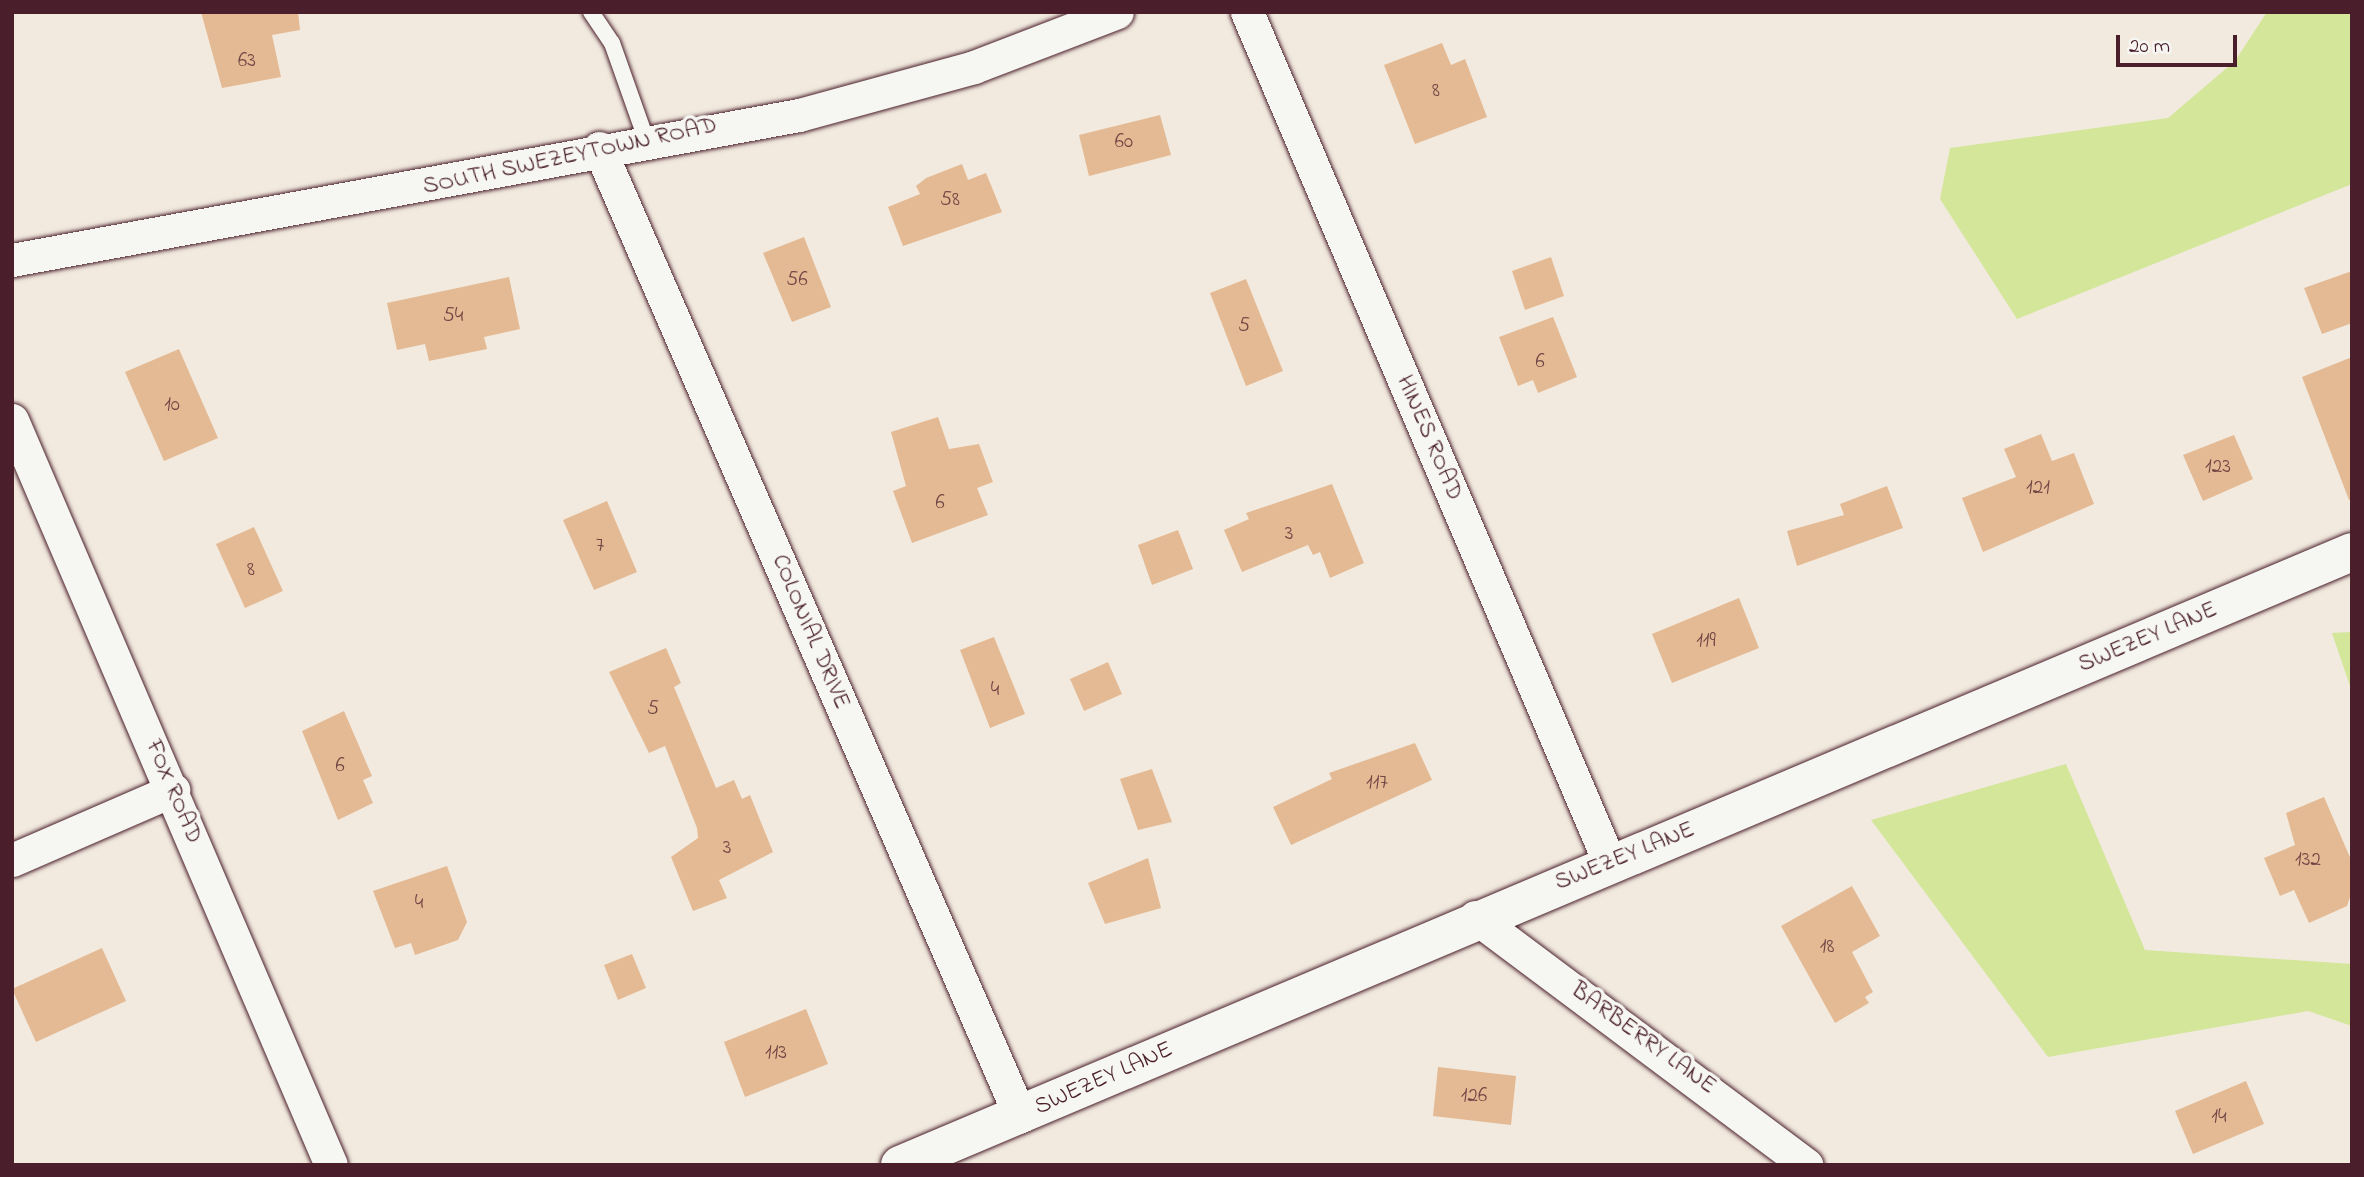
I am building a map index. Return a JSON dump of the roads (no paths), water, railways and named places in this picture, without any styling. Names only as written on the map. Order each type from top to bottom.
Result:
[{"type":"street","name":"SOUTH SWEZEYTOWN ROAD","points":[[12,260],[124,235],[412,189],[646,139],[799,115],[917,84],[1117,12]]},
{"type":"street","name":"HINES ROAD","points":[[1247,12],[1610,864]]},
{"type":"street","name":"COLONIAL DRIVE","points":[[599,148],[1020,1116]]},
{"type":"street","name":"FOX ROAD","points":[[12,420],[173,790],[331,1165]]},
{"type":"street","name":"SWEZEY LANE","points":[[900,1165],[1020,1116],[1475,917],[1610,864],[2352,552]]},
{"type":"street","points":[[12,860],[173,790]]},
{"type":"street","name":"BARBERRY LANE","points":[[1475,917],[1807,1165]]},
{"type":"lane","points":[[592,13],[612,43],[646,139]]}]
